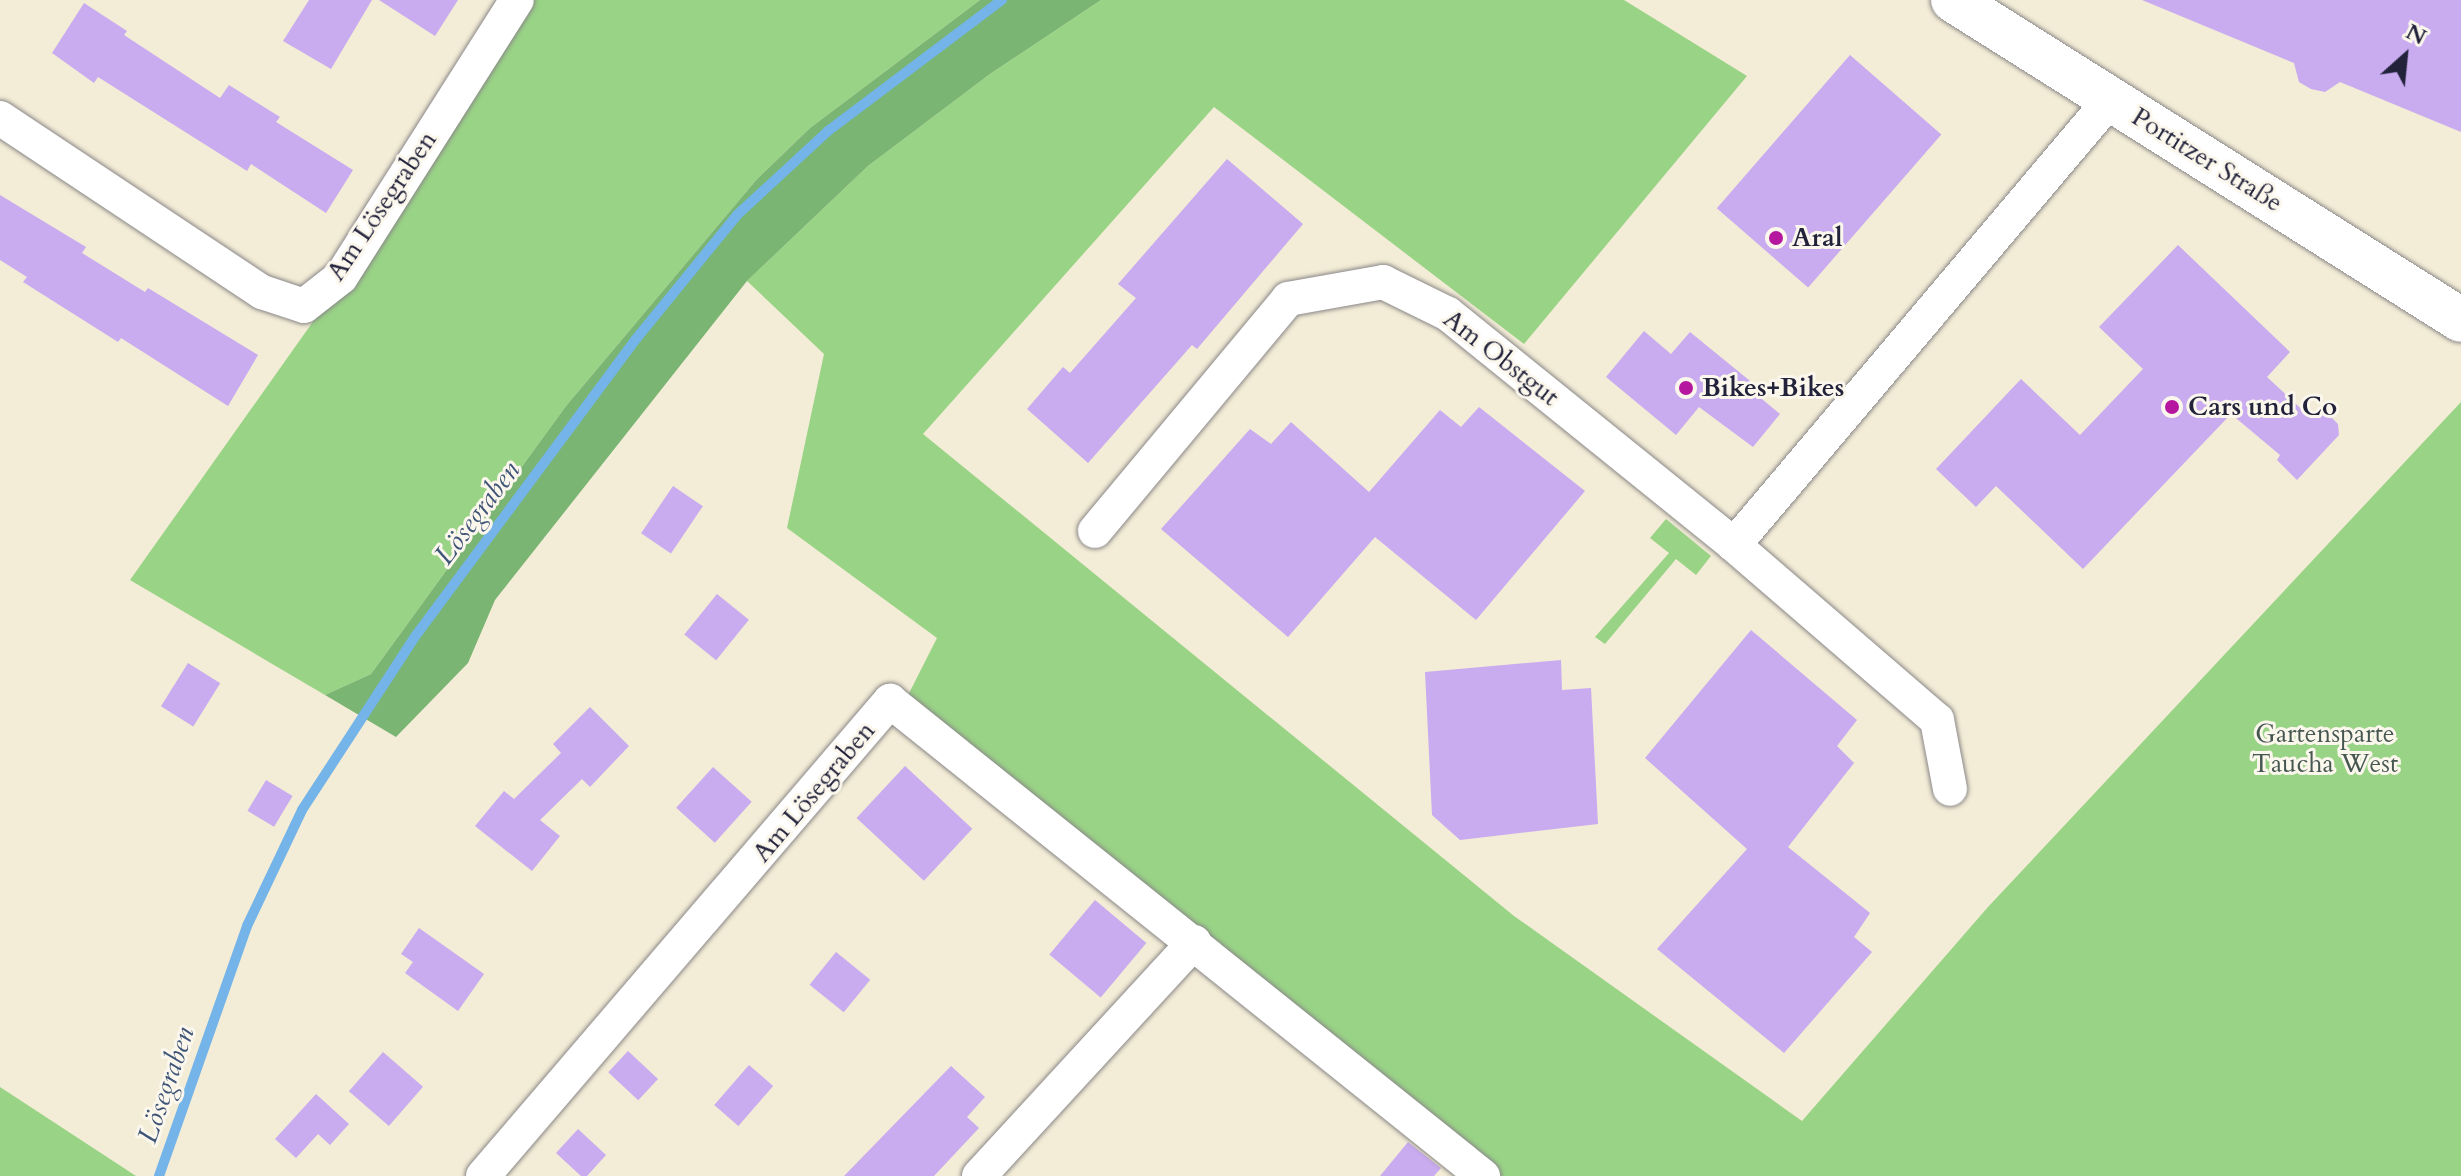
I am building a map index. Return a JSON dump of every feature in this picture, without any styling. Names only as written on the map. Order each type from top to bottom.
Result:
[{"type":"main road","name":"Portitzer Straße","points":[[1953,0],[2461,320]]},
{"type":"street","name":"Am Lösegraben","points":[[0,118],[262,292],[304,306],[341,277],[517,0]]},
{"type":"street","points":[[1734,545],[2110,100]]},
{"type":"street","name":"Am Obstgut","points":[[1095,531],[1288,299],[1383,282],[1448,314],[1734,545],[1937,720],[1950,789]]},
{"type":"street","name":"Am Lösegraben","points":[[483,1176],[890,701],[1483,1176]]},
{"type":"street","points":[[979,1176],[1194,942]]},
{"type":"green space","points":[[518,0],[980,0],[810,128],[757,179],[566,406],[371,674],[325,695],[130,580],[329,299]]},
{"type":"green space","points":[[980,0],[1101,0],[990,74],[868,166],[747,281],[495,600],[468,663],[396,737],[325,695],[371,674],[566,406],[757,179],[810,128]]},
{"type":"green space","name":"Gartensparte Taucha West","points":[[1101,0],[1624,0],[1747,76],[1524,344],[1214,107],[923,434],[1514,916],[1802,1121],[1988,907],[2461,402],[2461,1176],[1480,1176],[897,717],[937,638],[787,528],[824,354],[747,281],[868,166],[990,74]]},
{"type":"green space","points":[[1666,519],[1711,556],[1696,575],[1676,559],[1605,644],[1595,637],[1669,553],[1650,538]]},
{"type":"green space","points":[[0,1087],[136,1176],[0,1176]]},
{"type":"building","points":[[309,0],[372,0],[331,69],[283,41]]},
{"type":"building","points":[[379,0],[458,0],[435,36]]},
{"type":"building","points":[[2142,0],[2461,0],[2461,132],[2340,82],[2325,92],[2311,89],[2299,82],[2294,63]]},
{"type":"building","points":[[84,3],[127,31],[124,35],[220,98],[229,85],[280,117],[276,122],[353,170],[326,213],[251,164],[247,171],[98,77],[94,83],[52,53]]},
{"type":"building","points":[[1850,55],[1941,134],[1808,288],[1717,208]]},
{"type":"building","points":[[1227,159],[1303,224],[1197,349],[1192,345],[1088,463],[1027,409],[1063,367],[1070,373],[1136,298],[1118,284]]},
{"type":"building","points":[[0,195],[86,247],[82,253],[145,292],[148,288],[258,355],[228,406],[121,338],[118,342],[23,282],[27,277],[0,260]]},
{"type":"building","name":"Cars und Co","points":[[2178,245],[2290,352],[2267,377],[2311,418],[2328,414],[2338,424],[2339,435],[2297,480],[2277,460],[2280,455],[2231,414],[2083,569],[1996,486],[1976,507],[1936,469],[2021,379],[2080,435],[2143,369],[2099,327]]},
{"type":"building","name":"Bikes+Bikes","points":[[1644,331],[1671,354],[1690,332],[1755,385],[1751,390],[1780,414],[1753,447],[1699,407],[1676,435],[1606,377]]},
{"type":"building","points":[[1479,407],[1585,491],[1476,620],[1375,537],[1288,637],[1161,529],[1250,429],[1271,444],[1291,422],[1369,492],[1440,410],[1461,427]]},
{"type":"building","points":[[673,486],[703,506],[671,553],[641,533]]},
{"type":"building","points":[[717,594],[749,620],[716,660],[684,634]]},
{"type":"building","points":[[1751,630],[1857,720],[1837,746],[1854,763],[1788,847],[1870,913],[1854,937],[1872,952],[1784,1053],[1657,949],[1747,849],[1645,758]]},
{"type":"building","points":[[1561,660],[1562,690],[1591,688],[1598,824],[1460,840],[1432,815],[1425,672]]},
{"type":"building","points":[[188,663],[220,683],[193,726],[161,706]]},
{"type":"building","points":[[590,707],[629,746],[590,787],[582,779],[540,820],[560,836],[532,871],[475,826],[504,791],[514,799],[561,753],[553,744]]},
{"type":"building","points":[[905,766],[972,829],[924,881],[857,818]]},
{"type":"building","points":[[713,767],[752,802],[715,843],[676,808]]},
{"type":"building","points":[[266,780],[293,796],[274,827],[247,811]]},
{"type":"building","points":[[1095,900],[1146,943],[1101,997],[1049,954]]},
{"type":"building","points":[[419,928],[484,974],[458,1011],[405,973],[413,962],[401,954]]},
{"type":"building","points":[[836,952],[870,980],[844,1012],[810,985]]},
{"type":"building","points":[[628,1051],[658,1079],[638,1100],[608,1072]]},
{"type":"building","points":[[383,1052],[423,1087],[389,1126],[349,1091]]},
{"type":"building","points":[[749,1065],[773,1086],[738,1126],[714,1105]]},
{"type":"building","points":[[951,1066],[985,1097],[967,1117],[979,1128],[934,1176],[844,1176]]},
{"type":"building","points":[[316,1094],[349,1124],[330,1145],[318,1134],[296,1158],[275,1139]]},
{"type":"building","points":[[578,1129],[606,1155],[587,1176],[581,1176],[556,1153]]},
{"type":"building","points":[[1408,1142],[1441,1168],[1434,1176],[1380,1176]]},
{"type":"waterway","name":"Lösegraben","points":[[159,1176],[247,926],[302,810],[414,638],[636,339],[737,215],[828,131],[1002,0]]},
{"type":"place","name":"Aral","points":[[1776,238]]},
{"type":"place","name":"Bikes+Bikes","points":[[1686,388]]},
{"type":"place","name":"Cars und Co","points":[[2172,407]]}]
